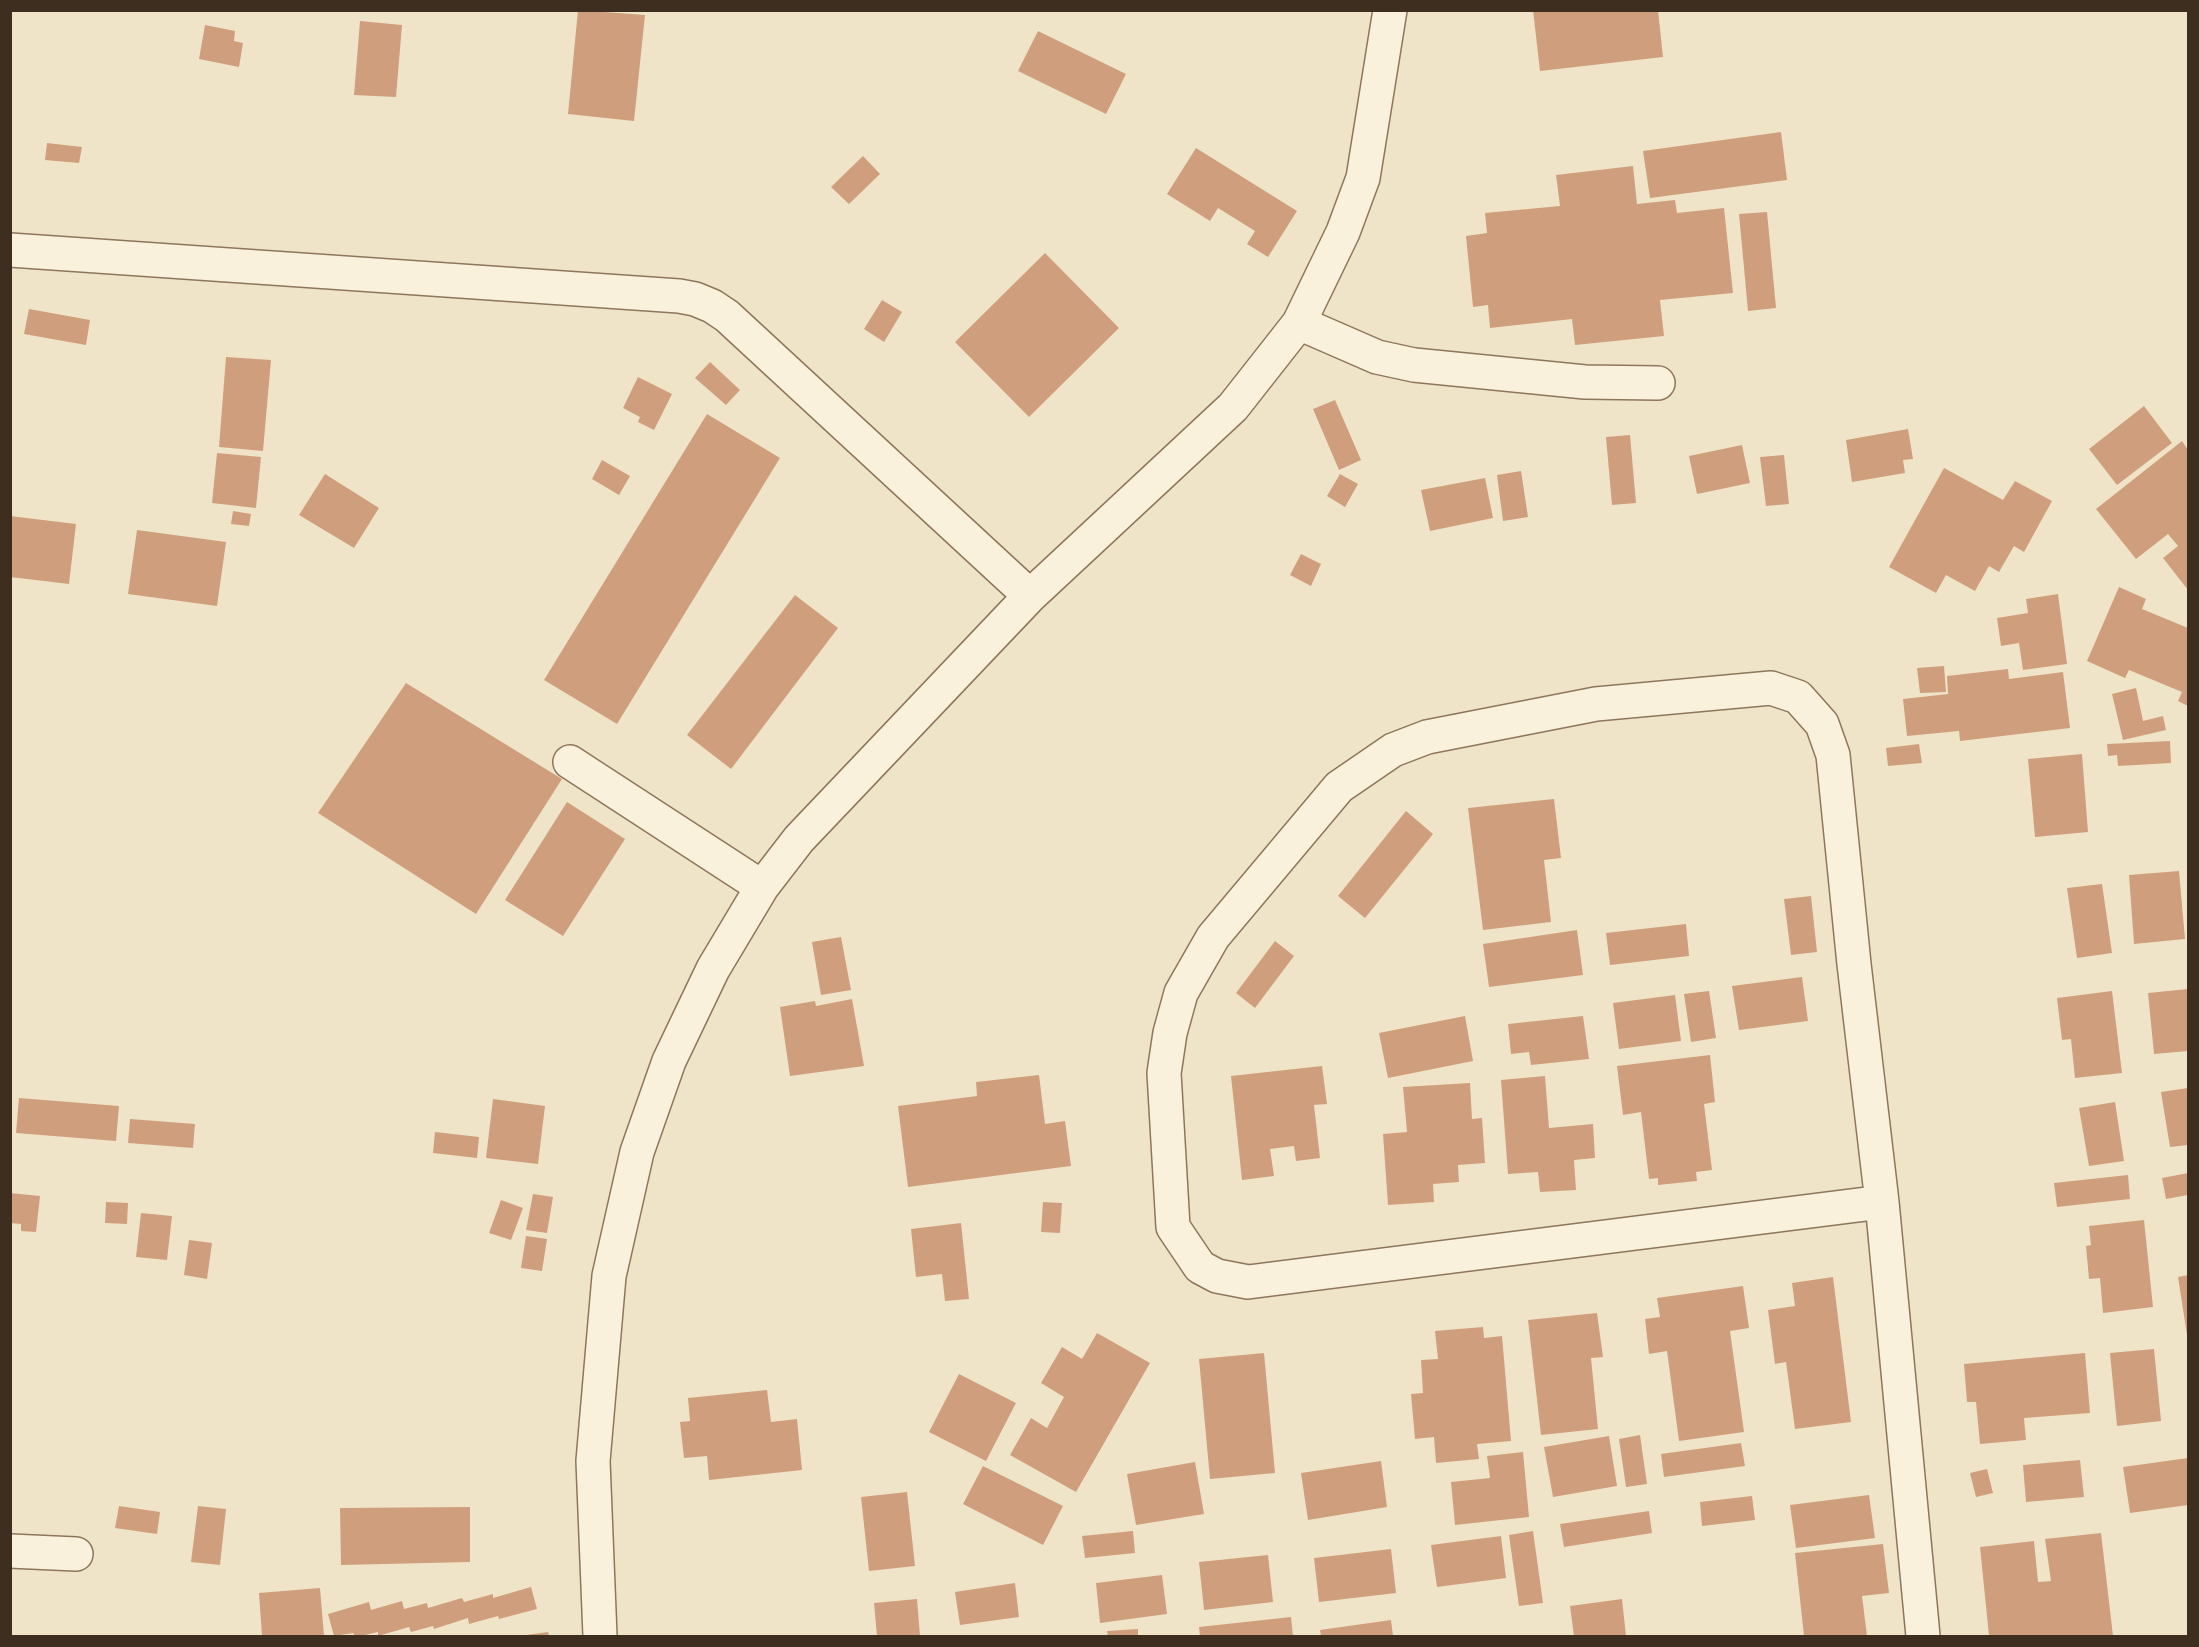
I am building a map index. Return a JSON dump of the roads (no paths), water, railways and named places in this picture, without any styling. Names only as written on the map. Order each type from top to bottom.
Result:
[{"type":"street","points":[[600,1636],[593,1461],[609,1276],[638,1152],[669,1060],[713,969],[762,887],[799,839],[1030,596],[1233,407],[1299,322],[1343,232],[1363,178],[1390,10]]},
{"type":"street","points":[[10,250],[679,296],[695,299],[727,316],[1030,596]]},
{"type":"street","points":[[1299,322],[1377,357],[1414,365],[1585,382],[1658,383]]},
{"type":"street","points":[[1882,1202],[1248,1282],[1217,1276],[1200,1267],[1173,1227],[1164,1073],[1170,1033],[1181,993],[1213,937],[1340,787],[1393,750],[1427,737],[1596,704],[1771,688],[1798,697],[1822,724],[1833,755],[1854,964],[1882,1202],[1923,1636]]},
{"type":"street","points":[[570,762],[762,887]]},
{"type":"street","points":[[10,1551],[76,1554]]}]
